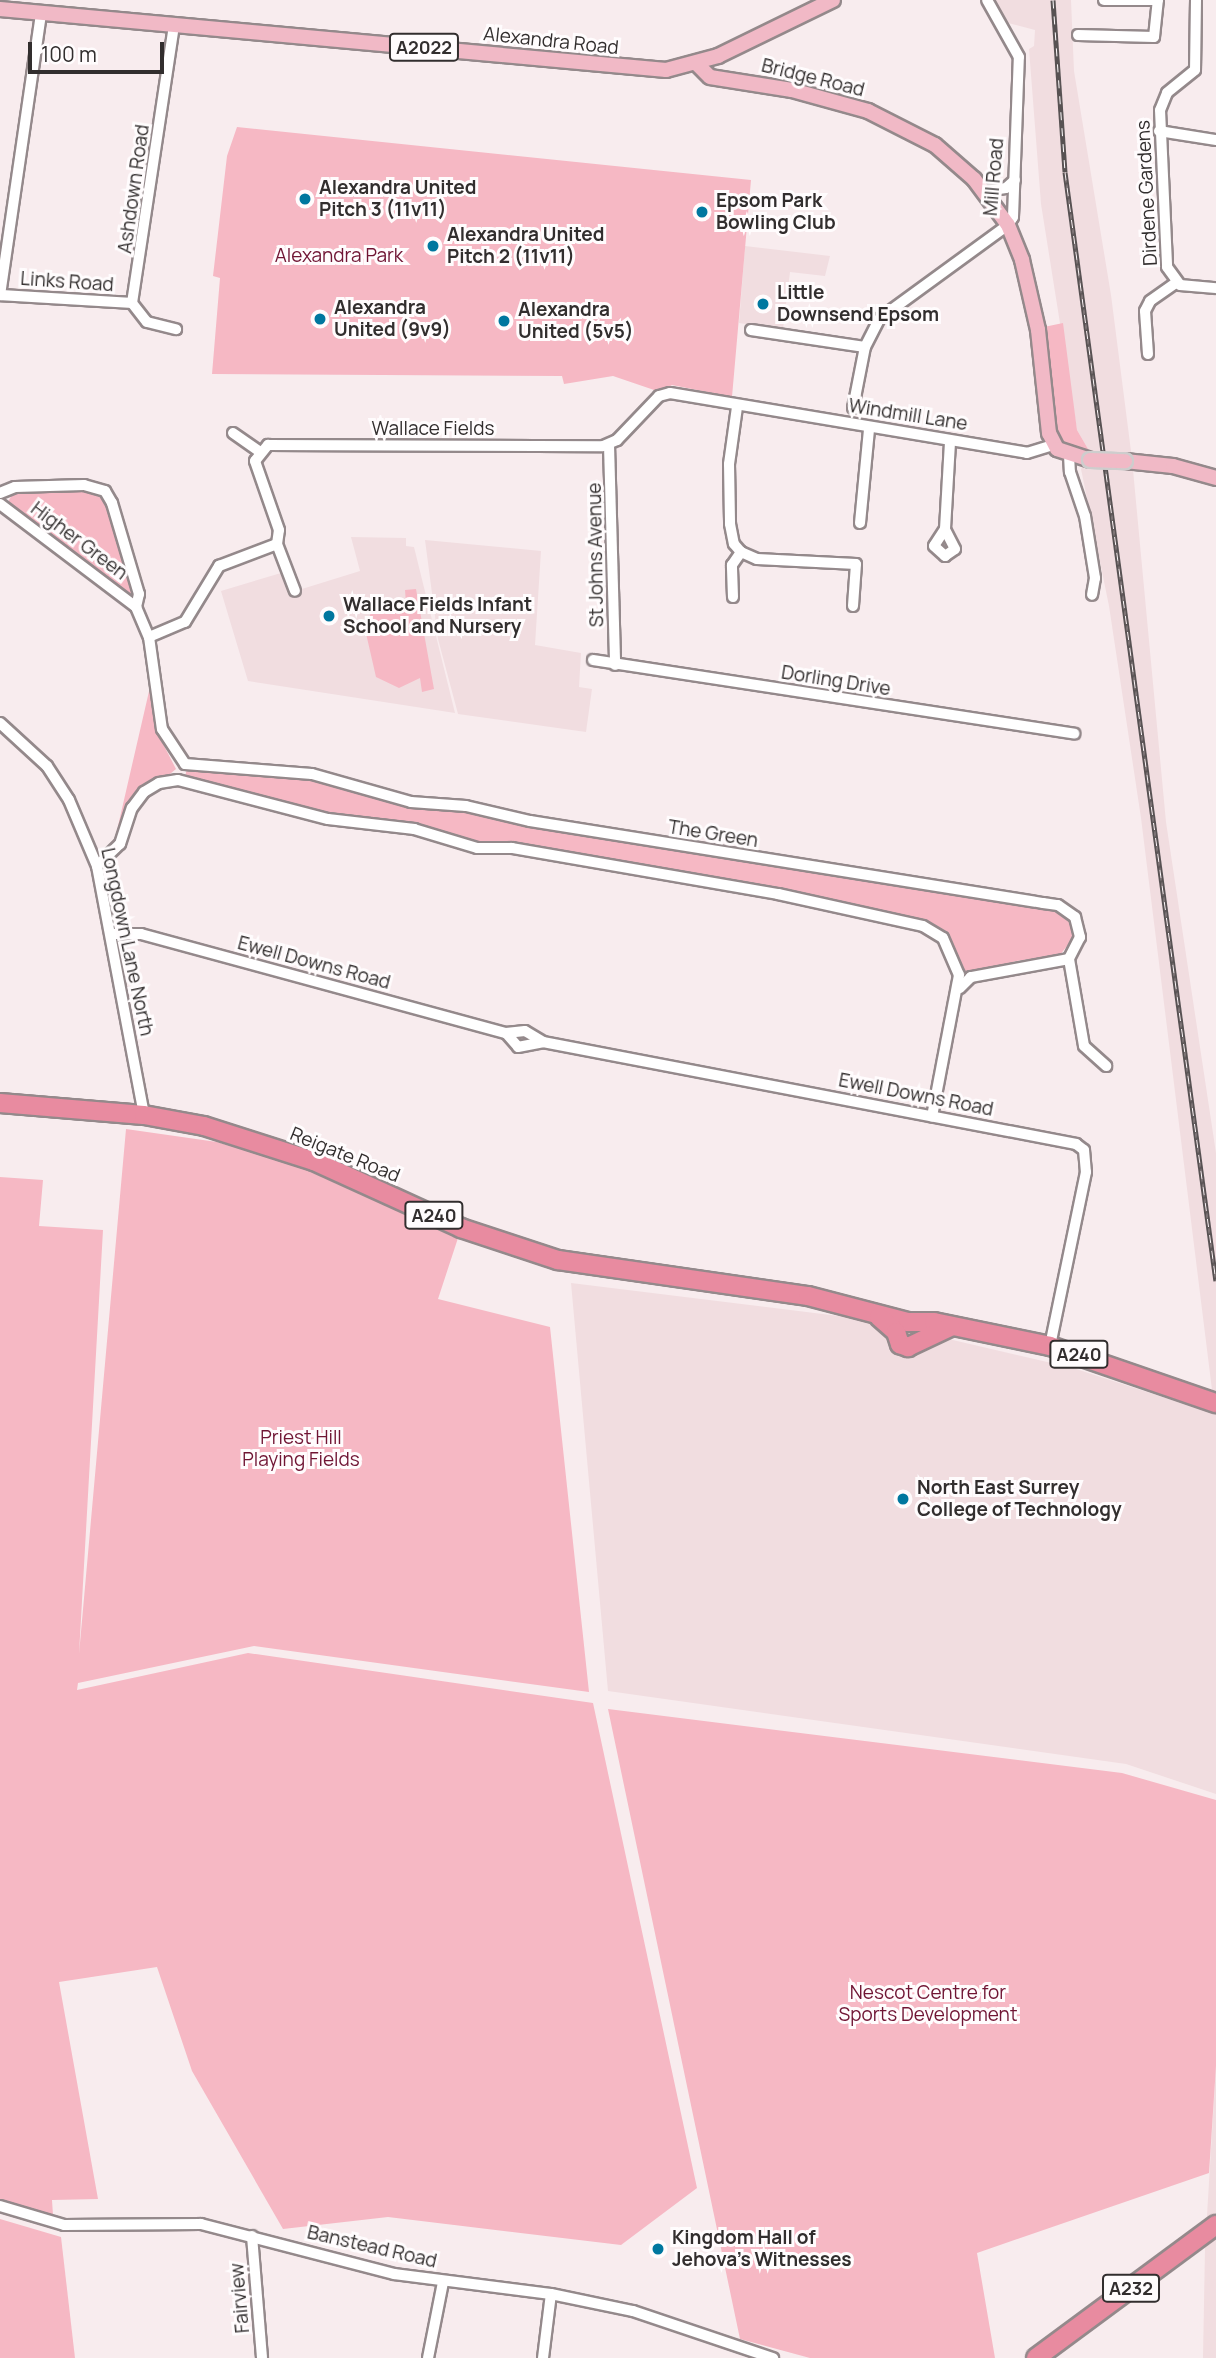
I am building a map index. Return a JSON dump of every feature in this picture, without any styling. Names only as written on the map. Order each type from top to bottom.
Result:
[{"type":"highway","name":"Reigate Road","points":[[0,1103],[144,1115],[204,1126],[314,1161],[461,1228],[558,1260],[776,1291],[874,1312],[920,1332],[918,1340],[954,1325]]},
{"type":"highway","name":"A240","points":[[905,1326],[954,1325],[1050,1346],[1208,1399]]},
{"type":"highway","name":"A232","points":[[1044,2356],[1216,2225]]},
{"type":"main road","name":"Alexandra Road","points":[[0,9],[636,68],[697,64],[787,26],[833,0]]},
{"type":"main road","name":"Bridge Road","points":[[697,64],[710,77],[792,90],[877,115],[935,145],[985,191],[1008,225]]},
{"type":"main road","name":"Mill Road","points":[[1008,225],[1034,309],[1049,433],[1054,445]]},
{"type":"main road","points":[[1054,445],[1069,456],[1173,466],[1216,478]]},
{"type":"street","name":"Mill Road","points":[[987,0],[1019,57],[1015,180],[1008,225]]},
{"type":"street","points":[[1078,35],[1154,37],[1158,0],[1104,0]]},
{"type":"street","name":"Dirdene Gardens","points":[[1196,0],[1193,74],[1164,97],[1159,131],[1167,267],[1176,283],[1216,288]]},
{"type":"street","points":[[0,295],[41,14]]},
{"type":"street","name":"Ashdown Road","points":[[132,303],[174,24]]},
{"type":"street","points":[[1159,131],[1216,140]]},
{"type":"street","points":[[985,191],[1006,188],[1015,180]]},
{"type":"street","points":[[853,408],[865,346],[872,329],[887,312],[1008,225]]},
{"type":"street","points":[[1148,354],[1145,311],[1150,301],[1176,283]]},
{"type":"street","name":"Links Road","points":[[0,295],[132,303]]},
{"type":"street","points":[[132,303],[147,322],[176,329]]},
{"type":"street","points":[[751,330],[865,346]]},
{"type":"street","name":"Windmill Lane","points":[[609,445],[664,394],[869,429],[1036,453],[1054,445]]},
{"type":"street","points":[[737,407],[729,464],[730,524],[741,552],[757,559],[856,564],[853,606]]},
{"type":"street","points":[[860,523],[869,429]]},
{"type":"street","points":[[233,433],[260,452],[257,469],[279,530],[277,544],[295,591]]},
{"type":"street","points":[[945,529],[950,441]]},
{"type":"street","name":"Wallace Fields","points":[[260,452],[278,443],[609,445]]},
{"type":"street","name":"St Johns Avenue","points":[[609,445],[615,665]]},
{"type":"street","points":[[1069,456],[1070,472],[1085,516],[1095,578],[1092,595]]},
{"type":"street","name":"Higher Green","points":[[0,493],[15,486],[84,485],[104,491],[112,503],[139,594],[136,607]]},
{"type":"street","name":"Higher Green","points":[[0,504],[136,607],[149,637]]},
{"type":"street","points":[[97,866],[120,844],[132,808],[145,792],[173,780],[185,764],[162,729],[149,637],[185,622],[219,566],[277,544]]},
{"type":"street","points":[[733,597],[732,565],[741,552]]},
{"type":"street","name":"Dorling Drive","points":[[593,660],[1073,734]]},
{"type":"street","name":"Longdown Lane North","points":[[0,723],[47,766],[69,800],[97,866],[144,1115]]},
{"type":"street","name":"The Green","points":[[185,764],[313,774],[411,802],[466,806],[530,821],[1058,905],[1074,917],[1079,927],[1076,947],[1069,959]]},
{"type":"street","points":[[173,780],[328,818],[414,829],[477,849],[512,848],[912,923],[943,938],[956,963],[960,988],[932,1116]]},
{"type":"street","name":"Ewell Downs Road","points":[[111,934],[141,934],[506,1033],[525,1031],[544,1042],[1065,1140],[1084,1150],[1086,1172],[1050,1346]]},
{"type":"street","points":[[960,988],[971,977],[1069,959],[1084,1046],[1106,1066]]},
{"type":"street","name":"Ewell Downs Road","points":[[506,1033],[517,1047],[544,1042]]},
{"type":"street","name":"Banstead Road","points":[[0,2206],[64,2225],[186,2222],[252,2236],[394,2274],[551,2294],[633,2311],[773,2358]]},
{"type":"street","name":"Fairview","points":[[252,2236],[262,2358]]},
{"type":"street","points":[[428,2358],[443,2282]]},
{"type":"street","points":[[543,2358],[551,2294]]},
{"type":"street","points":[[730,2358],[733,2345]]},
{"type":"shaded area","name":"North East Surrey College of Technology","points":[[992,0],[1071,0],[1074,71],[1111,295],[1132,459],[1166,822],[1216,1153],[1216,1794],[1126,1764],[608,1691],[571,1283],[863,1319],[1073,1368],[1215,1414],[1141,818],[1109,606],[1081,469],[1091,454],[1077,430],[1041,204],[1029,49],[1034,46],[1035,30],[1008,23]]},
{"type":"shaded area","name":"Little Downsend Epsom","points":[[745,246],[830,256],[825,276],[790,272],[783,329],[739,323]]},
{"type":"shaded area","name":"Wallace Fields Infant School and Nursery","points":[[351,537],[406,538],[406,546],[414,547],[455,713],[248,681],[221,591],[281,573],[289,593],[360,571]]},
{"type":"shaded area","points":[[425,540],[541,551],[535,645],[581,653],[579,687],[592,689],[586,732],[458,714],[438,639]]},
{"type":"shaded area","points":[[1216,2066],[1216,2358],[1203,2358],[1205,2249]]},
{"type":"green space","name":"Alexandra Park","points":[[237,127],[751,180],[732,397],[672,385],[660,392],[613,376],[564,384],[562,376],[212,374],[220,278],[213,276],[227,156]]},
{"type":"green space","points":[[1063,323],[1077,430],[1091,454],[1060,446],[1056,438],[1044,327]]},
{"type":"green space","points":[[86,489],[106,501],[132,595],[8,502],[14,491]]},
{"type":"green space","points":[[416,589],[434,689],[422,692],[420,678],[399,688],[376,677],[365,629],[373,607],[390,599],[406,603],[405,590]]},
{"type":"green space","points":[[150,687],[158,734],[176,769],[127,809],[115,839]]},
{"type":"green space","points":[[187,768],[319,779],[466,808],[1055,909],[1072,920],[1074,937],[1060,955],[1016,961],[962,977],[933,927],[905,916],[329,815],[185,777]]},
{"type":"green space","name":"Priest Hill Playing Fields","points":[[126,1129],[217,1142],[314,1171],[458,1238],[438,1299],[550,1327],[589,1692],[254,1646],[78,1683],[77,1690],[248,1653],[593,1703],[697,2188],[621,2245],[388,2217],[283,2229],[192,2071],[157,1967],[59,1982],[98,2199],[52,2200],[53,2215],[0,2199],[0,1177],[43,1180],[39,1226],[103,1230],[79,1654]]},
{"type":"green space","name":"Nescot Centre for Sports Development","points":[[608,1709],[1122,1773],[1216,1800],[1216,2066],[1209,2173],[977,2253],[995,2358],[810,2358],[740,2339]]},
{"type":"green space","points":[[0,2219],[61,2237],[75,2358],[0,2358]]},
{"type":"railway","points":[[1053,0],[1065,172],[1216,1281]]},
{"type":"place","name":"Alexandra United Pitch 3 (11v11)","points":[[305,199]]},
{"type":"place","name":"Epsom Park Bowling Club","points":[[702,212]]},
{"type":"place","name":"Alexandra United Pitch 2 (11v11)","points":[[433,246]]},
{"type":"place","name":"Little Downsend Epsom","points":[[763,304]]},
{"type":"place","name":"Alexandra United (9v9)","points":[[320,319]]},
{"type":"place","name":"Alexandra United (5v5)","points":[[504,321]]},
{"type":"place","name":"Wallace Fields Infant School and Nursery","points":[[329,616]]},
{"type":"place","name":"North East Surrey College of Technology","points":[[903,1499]]},
{"type":"place","name":"Kingdom Hall of Jehova's Witnesses","points":[[658,2249]]}]
